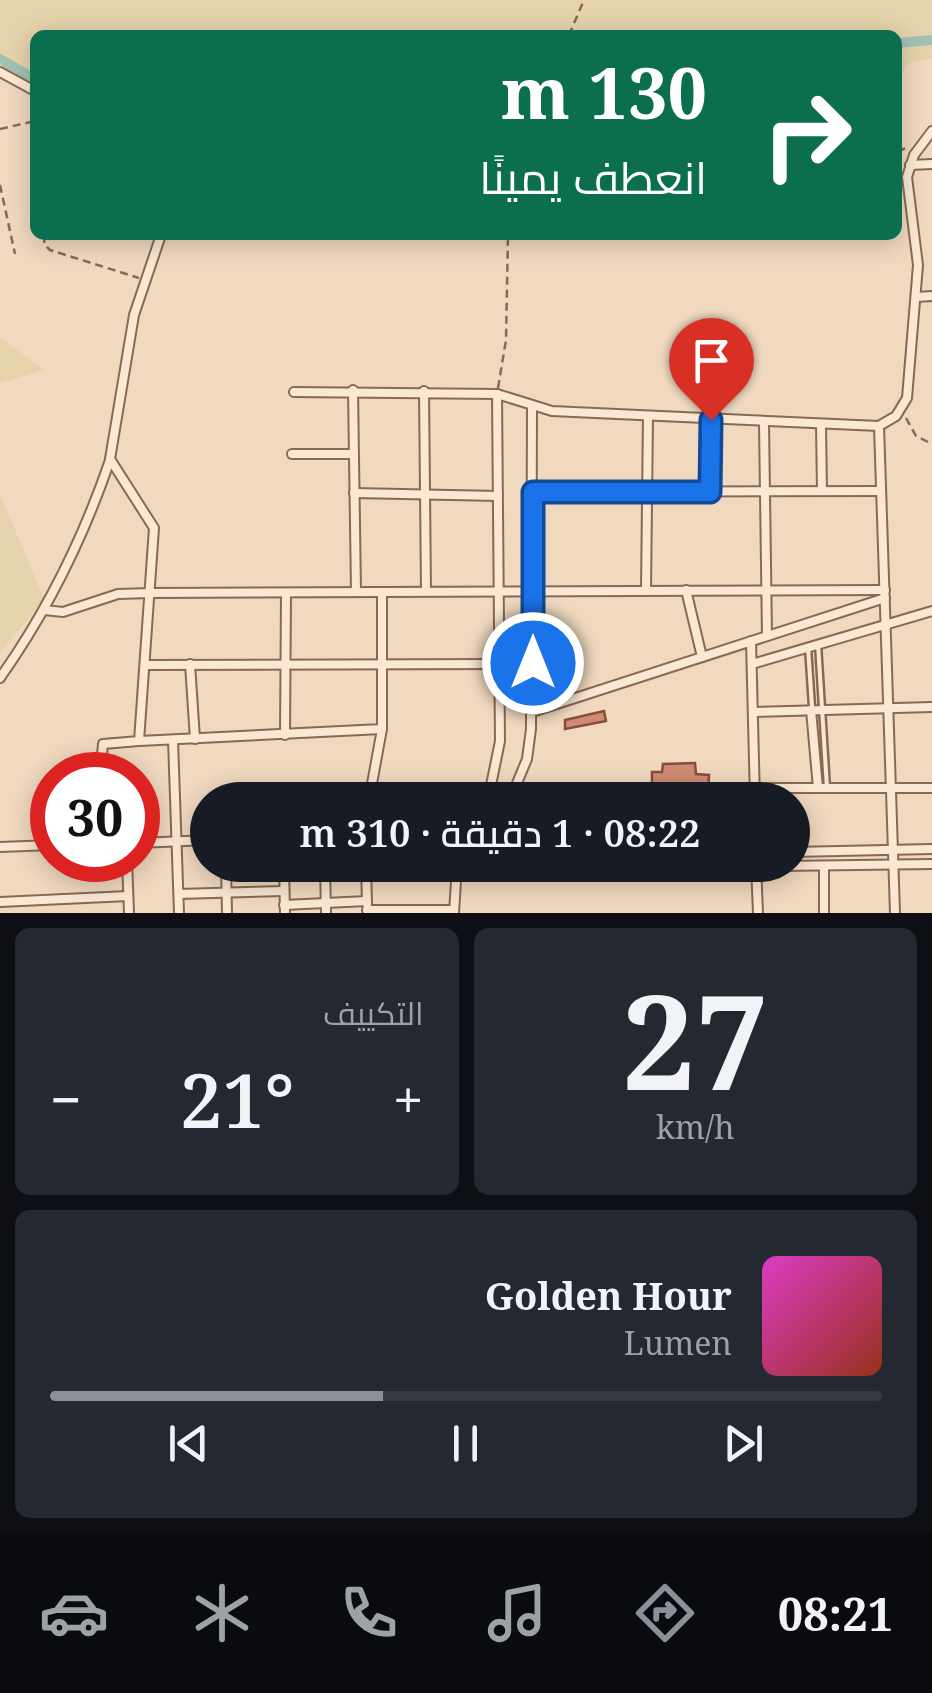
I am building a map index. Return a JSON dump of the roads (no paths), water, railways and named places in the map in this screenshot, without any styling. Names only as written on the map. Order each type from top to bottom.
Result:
[{"type":"street","points":[[0,72],[30,88]]},
{"type":"street","points":[[294,392],[497,394],[532,407],[764,423],[880,426],[903,409],[910,381],[917,297],[916,236],[907,190],[910,165],[923,138],[932,131]]},
{"type":"street","points":[[910,165],[932,164]]},
{"type":"street","points":[[0,678],[44,610],[89,520],[110,459],[134,315],[158,240]]},
{"type":"street","points":[[917,297],[932,296]]},
{"type":"street","points":[[353,390],[356,591]]},
{"type":"street","points":[[424,391],[426,591]]},
{"type":"street","points":[[492,782],[500,752],[497,394]]},
{"type":"street","points":[[517,782],[527,759],[532,712],[532,407]]},
{"type":"street","points":[[646,590],[648,416]]},
{"type":"street","points":[[710,492],[711,420]]},
{"type":"street","points":[[764,423],[767,636]]},
{"type":"street","points":[[821,425],[822,491]]},
{"type":"street","points":[[880,426],[895,913]]},
{"type":"street","points":[[292,454],[353,454]]},
{"type":"street","points":[[110,459],[154,528],[140,741]]},
{"type":"street","points":[[533,492],[882,491]]},
{"type":"street","points":[[354,494],[498,496]]},
{"type":"street","points":[[686,590],[702,657]]},
{"type":"street","points":[[44,610],[72,610],[118,594],[150,592],[766,590],[885,594]]},
{"type":"street","points":[[372,782],[382,729],[382,592]]},
{"type":"street","points":[[285,735],[286,593]]},
{"type":"street","points":[[532,712],[885,594]]},
{"type":"street","points":[[752,664],[932,611]]},
{"type":"street","points":[[751,641],[755,782]]},
{"type":"street","points":[[190,664],[195,739]]},
{"type":"street","points":[[145,665],[500,664]]},
{"type":"street","points":[[753,712],[932,707]]},
{"type":"street","points":[[812,710],[822,788]]},
{"type":"street","points":[[102,752],[103,744],[382,729]]},
{"type":"street","points":[[174,740],[180,913]]},
{"type":"street","points":[[810,788],[932,788]]},
{"type":"street","points":[[160,842],[190,841]]},
{"type":"street","points":[[0,847],[30,846]]},
{"type":"street","points":[[810,852],[932,849]]},
{"type":"street","points":[[810,866],[932,864]]},
{"type":"street","points":[[824,866],[824,913]]},
{"type":"street","points":[[128,882],[129,913]]},
{"type":"street","points":[[226,882],[227,913]]},
{"type":"street","points":[[284,882],[284,909],[454,911],[456,882]]},
{"type":"street","points":[[325,882],[326,908]]},
{"type":"street","points":[[366,882],[367,908]]},
{"type":"street","points":[[757,882],[758,913],[773,913]]},
{"type":"street","points":[[179,894],[284,891]]},
{"type":"street","points":[[0,902],[128,896]]},
{"type":"lane","points":[[818,644],[824,710],[822,788]]},
{"type":"lane","points":[[808,647],[812,710]]},
{"type":"waterway","points":[[902,43],[932,40]]},
{"type":"waterway","points":[[0,59],[30,76]]}]
